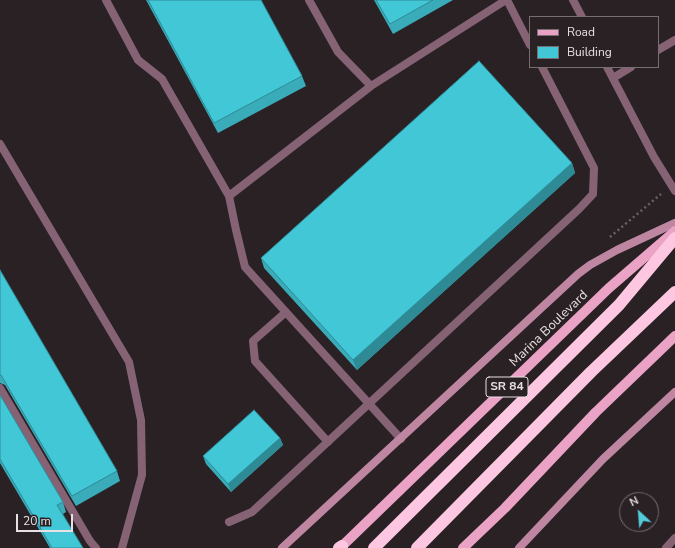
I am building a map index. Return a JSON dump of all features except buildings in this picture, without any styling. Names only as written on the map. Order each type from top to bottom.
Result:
[{"type":"highway","points":[[374,548],[620,305],[675,238]]},
{"type":"highway","points":[[417,548],[592,372],[675,292]]},
{"type":"main road","points":[[282,548],[578,274],[596,261],[675,223]]},
{"type":"main road","name":"Marina Boulevard","points":[[340,547],[609,288],[675,231]]},
{"type":"main road","points":[[463,548],[505,508],[596,412],[675,336]]},
{"type":"main road","points":[[519,548],[603,459],[675,392]]},
{"type":"main road","points":[[472,548],[505,508]]},
{"type":"street","points":[[106,0],[138,60],[162,80],[230,196],[245,267],[401,439]]},
{"type":"street","points":[[309,0],[338,52],[371,86]]},
{"type":"street","points":[[230,196],[371,86],[507,0],[529,43]]},
{"type":"street","points":[[573,0],[581,16]]},
{"type":"street","points":[[659,49],[675,40]]},
{"type":"street","points":[[229,522],[252,512],[567,220],[593,194],[594,168],[543,68]]},
{"type":"street","points":[[608,68],[654,157],[675,191]]},
{"type":"street","points":[[613,78],[629,68]]},
{"type":"street","points":[[0,144],[129,362],[141,420],[142,475],[122,548]]},
{"type":"street","points":[[286,312],[253,341],[255,361],[328,442]]},
{"type":"street","points":[[0,388],[90,541],[96,548]]},
{"type":"street","points":[[666,548],[675,538]]}]
